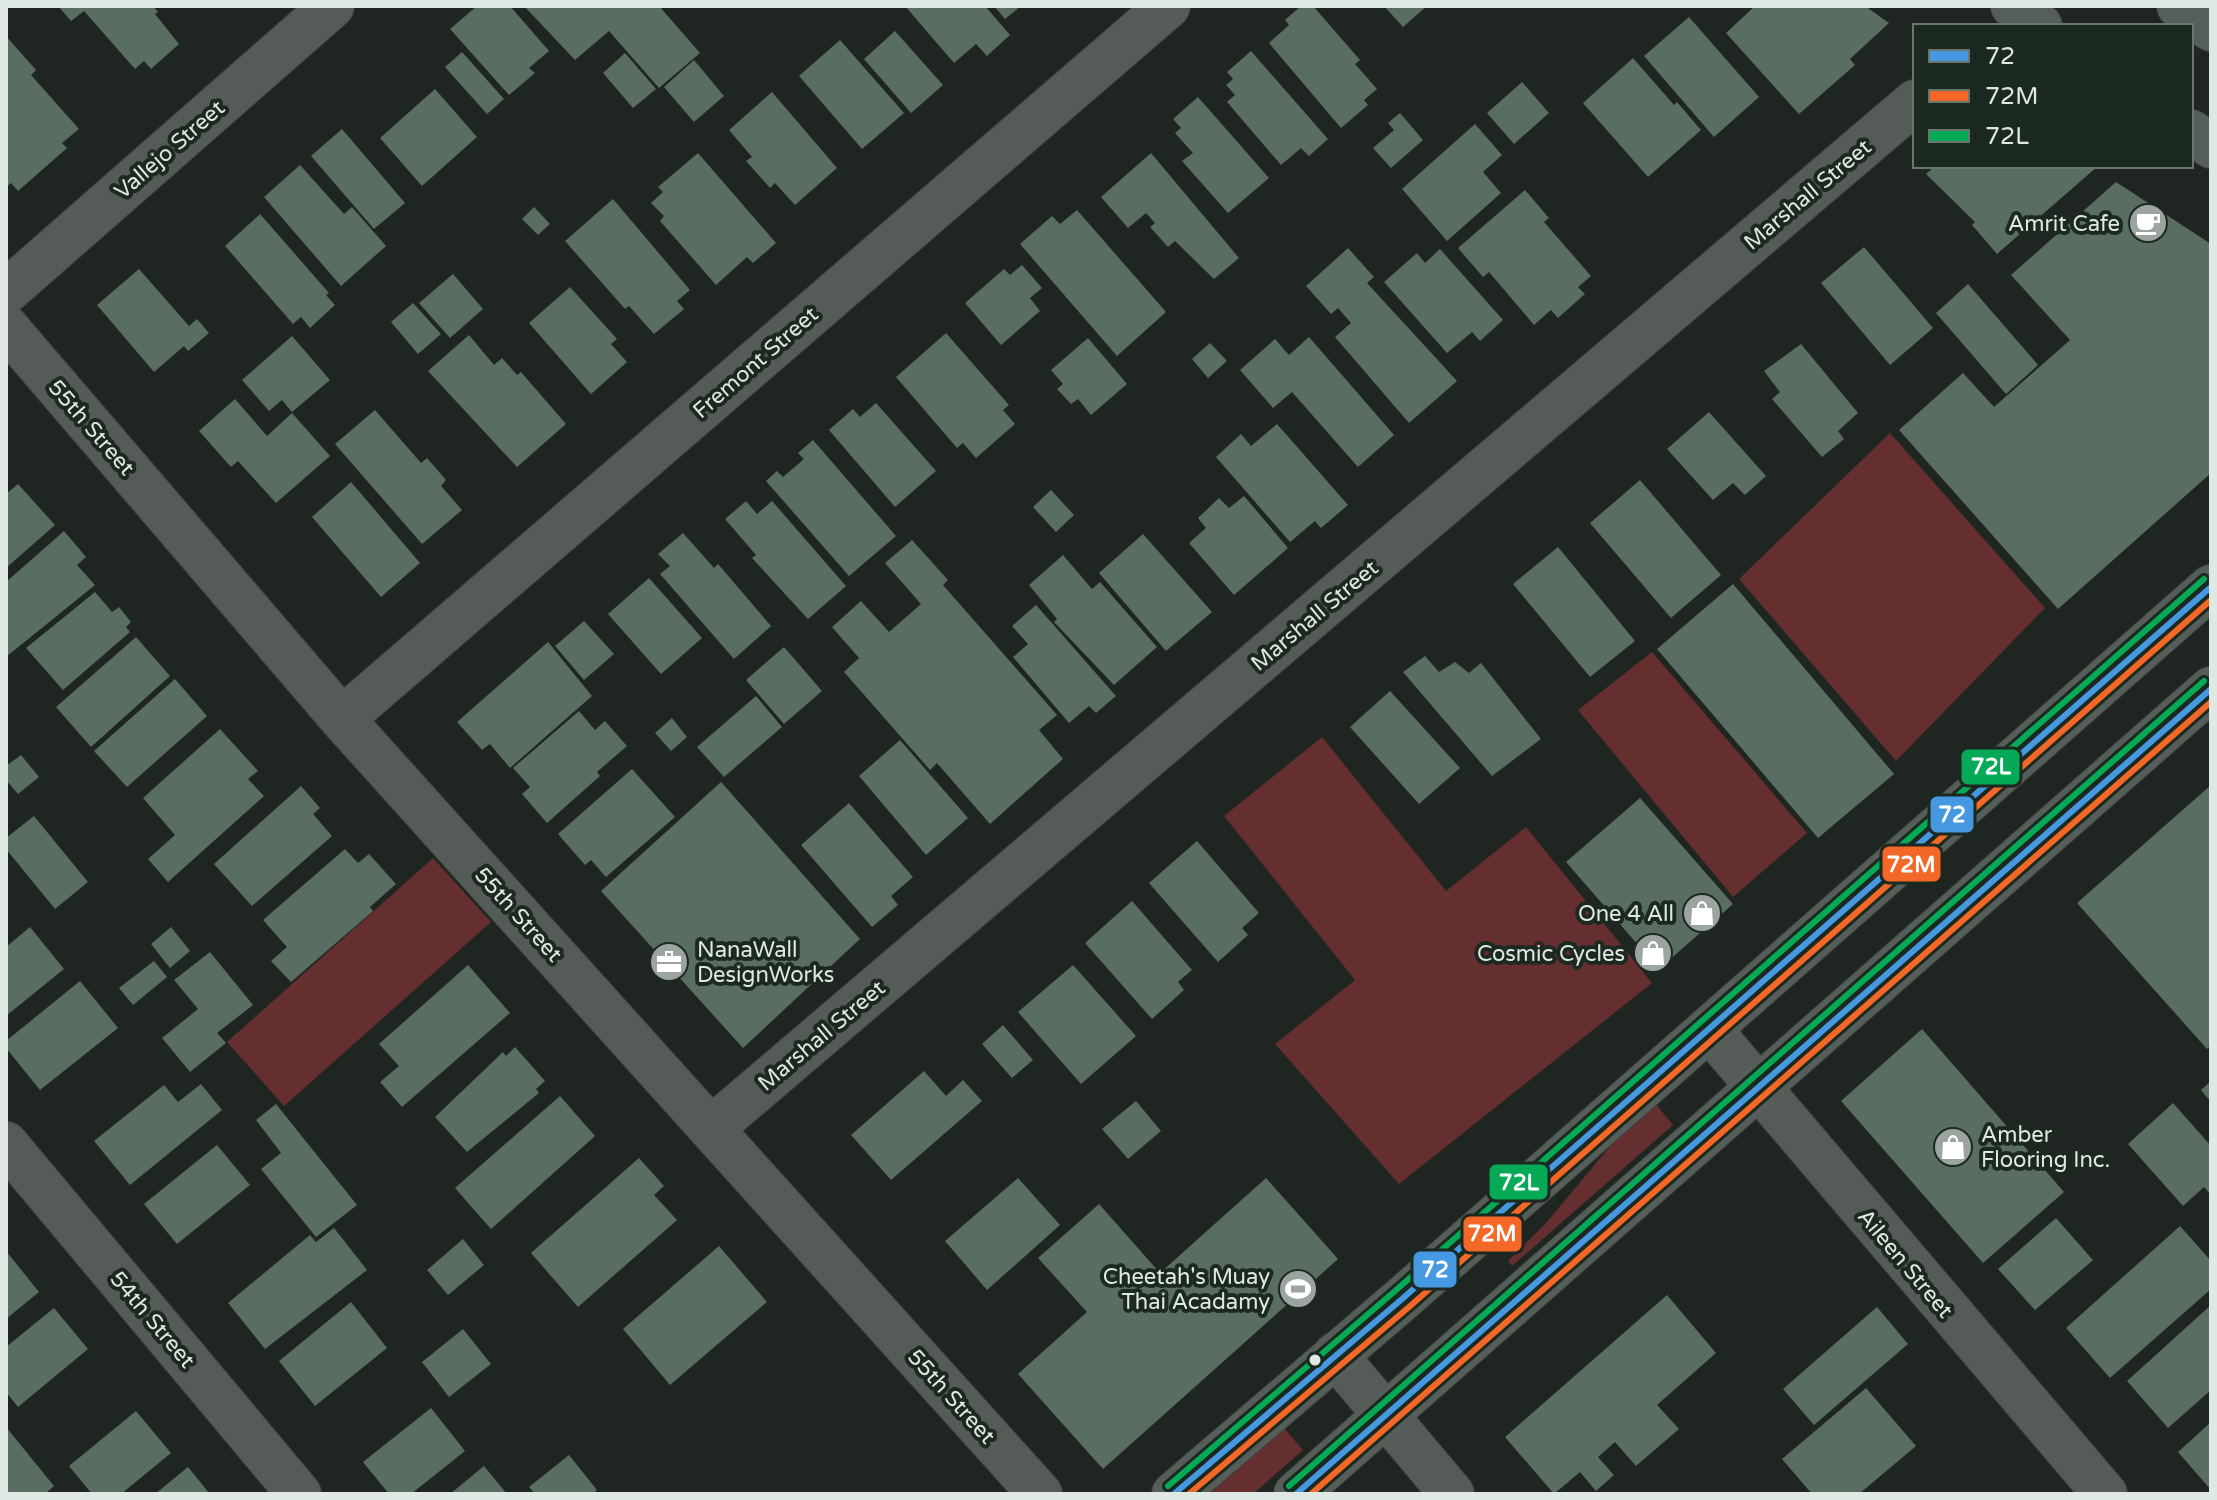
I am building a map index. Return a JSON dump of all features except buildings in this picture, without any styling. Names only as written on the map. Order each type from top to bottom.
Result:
[{"type":"main road","points":[[2179,6],[2211,29]]},
{"type":"main road","points":[[2193,133],[2211,146]]},
{"type":"main road","points":[[1174,1494],[2211,587]]},
{"type":"main road","points":[[1296,1494],[1759,1090],[2211,689]]},
{"type":"street","name":"Vallejo Street","points":[[6,292],[332,6]]},
{"type":"street","name":"Fremont Street","points":[[342,719],[1168,6]]},
{"type":"street","name":"Marshall Street","points":[[713,1127],[1913,104]]},
{"type":"street","name":"55th Street","points":[[6,327],[342,719],[713,1127],[1040,1494]]},
{"type":"street","name":"Aileen Street","points":[[1709,1029],[2105,1494]]},
{"type":"street","name":"54th Street","points":[[6,1144],[299,1494]]},
{"type":"street","points":[[1335,1355],[1452,1494]]},
{"type":"shaded area","points":[[1890,433],[2045,608],[1896,761],[1739,579]]},
{"type":"shaded area","points":[[1652,652],[1807,833],[1733,897],[1578,710]]},
{"type":"shaded area","points":[[1322,737],[1446,891],[1526,827],[1652,983],[1399,1184],[1275,1044],[1355,980],[1224,816]]},
{"type":"shaded area","points":[[433,858],[491,922],[284,1106],[227,1042]]},
{"type":"shaded area","points":[[1655,1103],[1673,1125],[1512,1266],[1508,1261],[1546,1223],[1617,1138]]},
{"type":"shaded area","points":[[1284,1428],[1303,1450],[1253,1494],[1209,1494]]},
{"type":"transit line","name":"72L","points":[[1168,1486],[1395,1291],[2204,579]]},
{"type":"transit line","name":"72","points":[[1174,1494],[1402,1299],[2211,587]]},
{"type":"transit line","name":"72M","points":[[1189,1494],[1409,1307],[2211,600]]},
{"type":"transit line","name":"72L","points":[[1289,1486],[2204,681]]},
{"type":"transit line","name":"72","points":[[1296,1494],[2211,689]]},
{"type":"transit line","name":"72M","points":[[1311,1494],[2211,702]]},
{"type":"place","name":"Amrit Cafe","points":[[2148,223]]},
{"type":"place","name":"One 4 All","points":[[1702,913]]},
{"type":"place","name":"Cosmic Cycles","points":[[1653,953]]},
{"type":"place","name":"NanaWall DesignWorks","points":[[669,962]]},
{"type":"place","name":"Amber Flooring Inc.","points":[[1953,1147]]},
{"type":"place","name":"Cheetah's Muay Thai Acadamy","points":[[1298,1289]]}]
